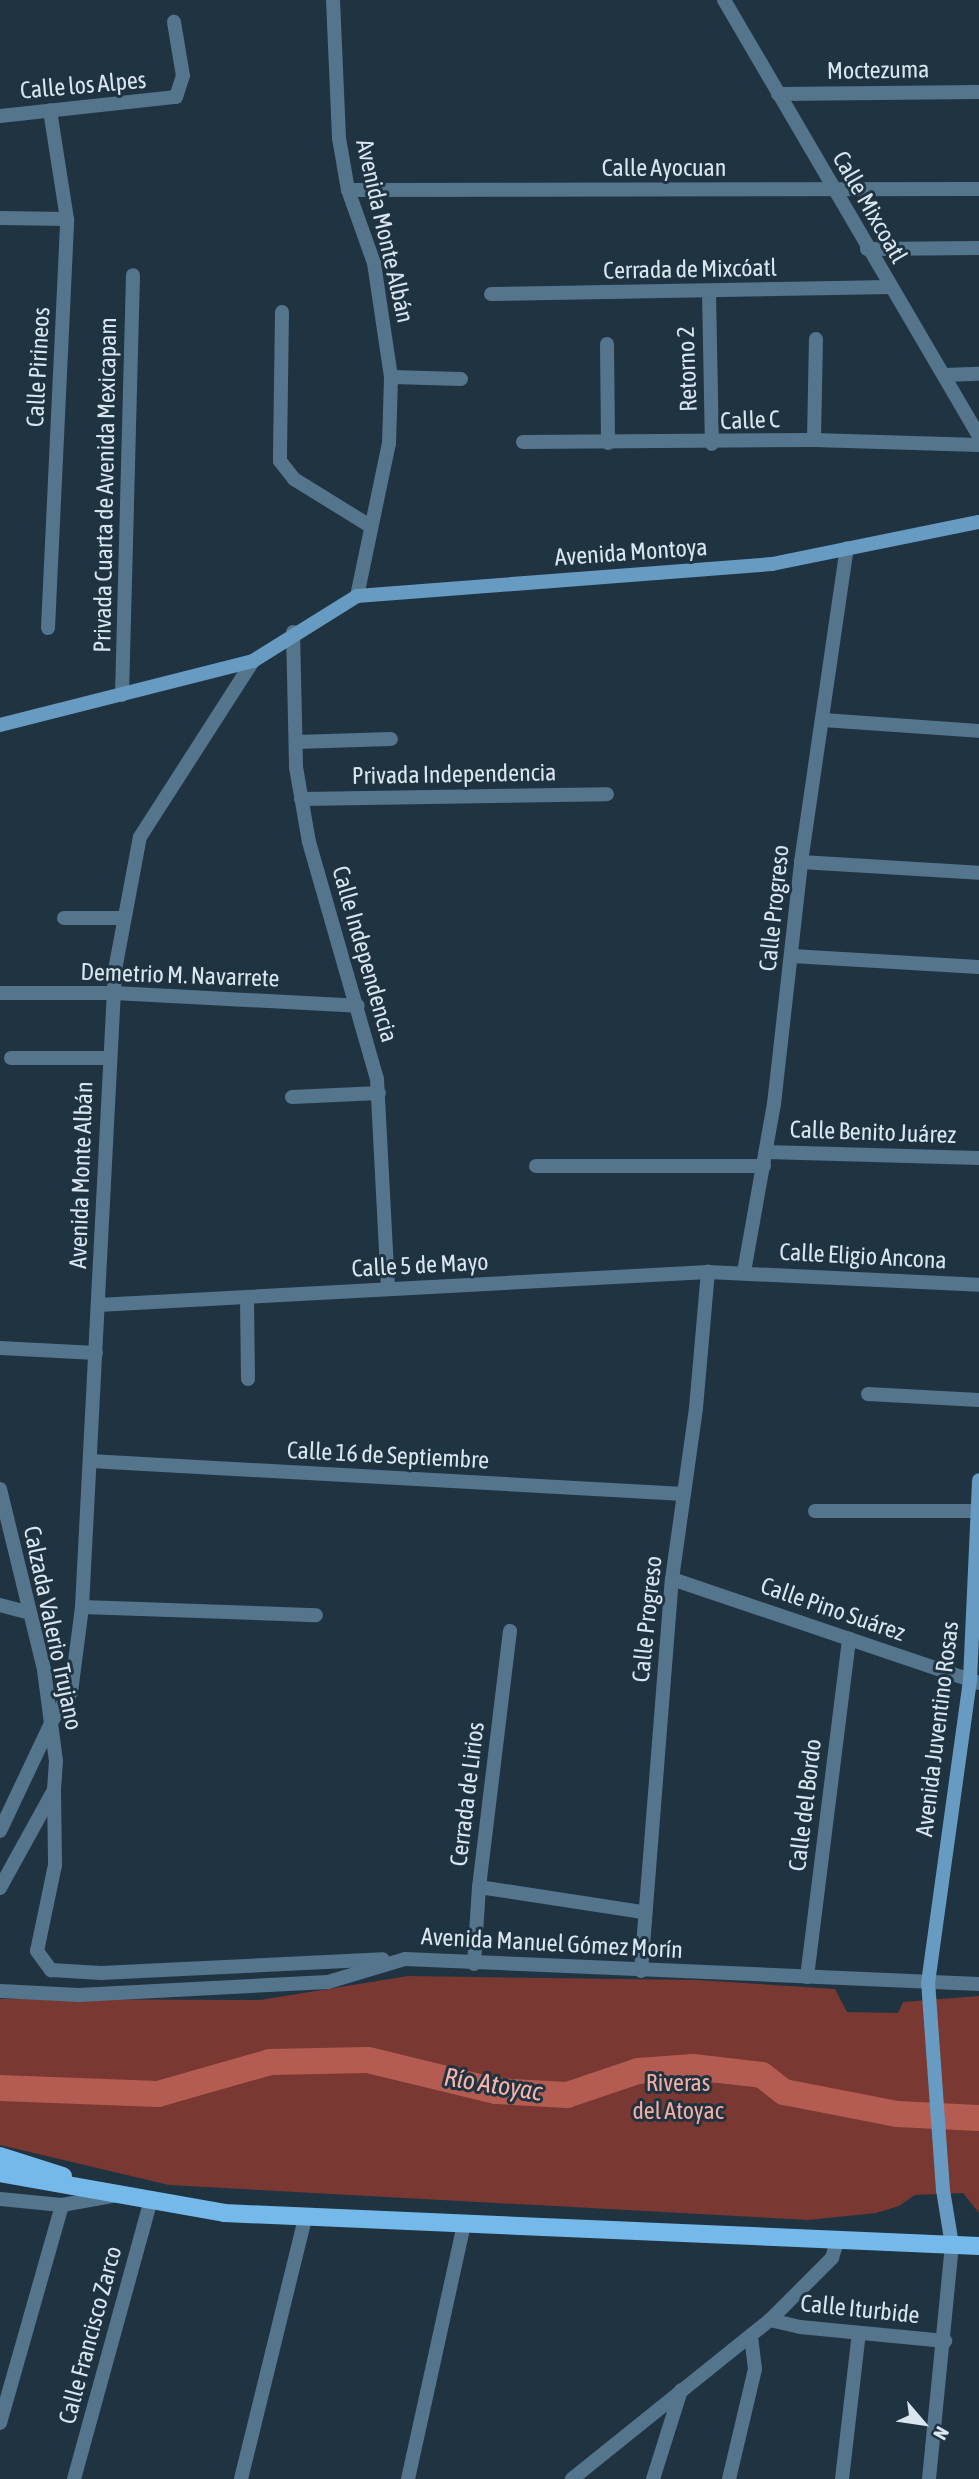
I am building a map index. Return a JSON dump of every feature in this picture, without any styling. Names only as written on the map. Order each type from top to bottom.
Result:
[{"type":"main road","name":"Avenida Montoya","points":[[0,725],[205,676],[253,661],[293,632],[357,596],[772,564],[979,522]]},
{"type":"main road","name":"Avenida Juventino Rosas","points":[[952,2245],[943,2190],[928,1983],[974,1681],[979,1480]]},
{"type":"main road","points":[[0,2156],[113,2196],[150,2203],[305,2219],[979,2246]]},
{"type":"main road","points":[[0,2173],[85,2188]]},
{"type":"street","name":"Avenida Monte Albán","points":[[333,0],[339,138],[348,190],[374,263],[391,377],[389,443],[357,596]]},
{"type":"street","name":"Calle Mixcoatl","points":[[724,0],[867,249],[979,436]]},
{"type":"street","name":"Calle los Alpes","points":[[0,116],[176,97],[183,76],[174,22]]},
{"type":"street","name":"Moctezuma","points":[[778,94],[979,92]]},
{"type":"street","name":"Calle Pirineos","points":[[48,628],[67,219],[50,110]]},
{"type":"street","name":"Calle Ayocuan","points":[[348,190],[979,189]]},
{"type":"street","points":[[0,218],[67,219]]},
{"type":"street","points":[[867,249],[979,248]]},
{"type":"street","name":"Privada Cuarta de Avenida Mexicapam","points":[[122,695],[133,275]]},
{"type":"street","name":"Cerrada de Mixcóatl","points":[[491,294],[891,287]]},
{"type":"street","name":"Retorno 2","points":[[709,292],[712,444]]},
{"type":"street","points":[[282,312],[280,461],[294,480],[370,526]]},
{"type":"street","points":[[814,440],[816,339]]},
{"type":"street","points":[[607,344],[608,443]]},
{"type":"street","points":[[944,375],[979,374]]},
{"type":"street","points":[[391,377],[461,379]]},
{"type":"street","name":"Calle C","points":[[523,442],[712,444],[814,440],[979,446]]},
{"type":"street","name":"Calle Progreso","points":[[744,1272],[765,1159],[792,956],[801,862],[847,548]]},
{"type":"street","name":"Calle Independencia","points":[[293,632],[296,743],[301,799],[309,842],[358,1006],[379,1093],[388,1289]]},
{"type":"street","name":"Avenida Monte Albán","points":[[0,1831],[53,1719],[71,1692],[82,1607],[96,1353],[107,1058],[123,918],[140,837],[253,661]]},
{"type":"street","points":[[823,720],[979,731]]},
{"type":"street","name":"Privada Independencia","points":[[296,743],[391,739]]},
{"type":"street","name":"Privada Independencia","points":[[301,799],[607,794]]},
{"type":"street","points":[[801,862],[979,873]]},
{"type":"street","points":[[64,918],[123,918]]},
{"type":"street","points":[[792,956],[979,967]]},
{"type":"street","name":"Demetrio M. Navarrete","points":[[0,993],[114,993],[358,1006]]},
{"type":"street","points":[[11,1058],[107,1058]]},
{"type":"street","points":[[292,1097],[379,1093]]},
{"type":"street","name":"Calle Benito Juárez","points":[[537,1166],[765,1159],[979,1158]]},
{"type":"street","name":"Calle Progreso","points":[[641,1971],[643,1912],[672,1579],[708,1272]]},
{"type":"street","name":"Calle 5 de Mayo","points":[[98,1305],[744,1272]]},
{"type":"street","name":"Calle Eligio Ancona","points":[[744,1272],[979,1285]]},
{"type":"street","points":[[247,1298],[248,1379]]},
{"type":"street","points":[[0,1348],[96,1353]]},
{"type":"street","points":[[868,1394],[979,1400]]},
{"type":"street","name":"Calle 16 de Septiembre","points":[[90,1461],[684,1494]]},
{"type":"street","name":"Calzada Valerio Trujano","points":[[0,1489],[53,1719],[54,1790],[0,1888]]},
{"type":"street","points":[[815,1511],[977,1511]]},
{"type":"street","name":"Calle Pino Suárez","points":[[672,1579],[974,1681]]},
{"type":"street","points":[[0,1605],[29,1613]]},
{"type":"street","points":[[82,1607],[316,1615]]},
{"type":"street","name":"Cerrada de Lirios","points":[[474,1964],[479,1886],[510,1631]]},
{"type":"street","name":"Calle del Bordo","points":[[807,1977],[849,1639]]},
{"type":"street","points":[[54,1790],[55,1864],[37,1951],[51,1970],[101,1973],[405,1959]]},
{"type":"street","points":[[479,1886],[643,1912]]},
{"type":"street","name":"Avenida Manuel Gómez Morín","points":[[0,1991],[93,1994],[315,1983],[405,1959],[979,1984]]},
{"type":"street","points":[[0,2199],[62,2205],[113,2196]]},
{"type":"street","name":"Calle Francisco Zarco","points":[[74,2479],[150,2203]]},
{"type":"street","points":[[0,2423],[62,2205]]},
{"type":"street","points":[[241,2479],[305,2219]]},
{"type":"street","points":[[408,2479],[464,2225]]},
{"type":"street","points":[[572,2479],[770,2320],[832,2258],[837,2242]]},
{"type":"street","points":[[929,2479],[945,2341],[952,2245]]},
{"type":"street","name":"Calle Iturbide","points":[[770,2320],[859,2333],[945,2341]]},
{"type":"street","points":[[842,2479],[859,2333]]},
{"type":"street","points":[[729,2479],[755,2370],[751,2335]]},
{"type":"street","points":[[653,2479],[681,2389]]},
{"type":"green space","name":"Riveras del Atoyac","points":[[408,1976],[697,1980],[835,1989],[847,2012],[898,2013],[903,2002],[979,1996],[979,2213],[963,2193],[915,2195],[899,2206],[876,2213],[808,2220],[169,2185],[0,2145],[0,1999],[260,2000]]},
{"type":"waterway","name":"Río Atoyac","points":[[0,2088],[158,2094],[270,2062],[368,2060],[496,2091],[567,2095],[638,2071],[693,2067],[762,2075],[784,2092],[897,2114],[979,2118]]}]
